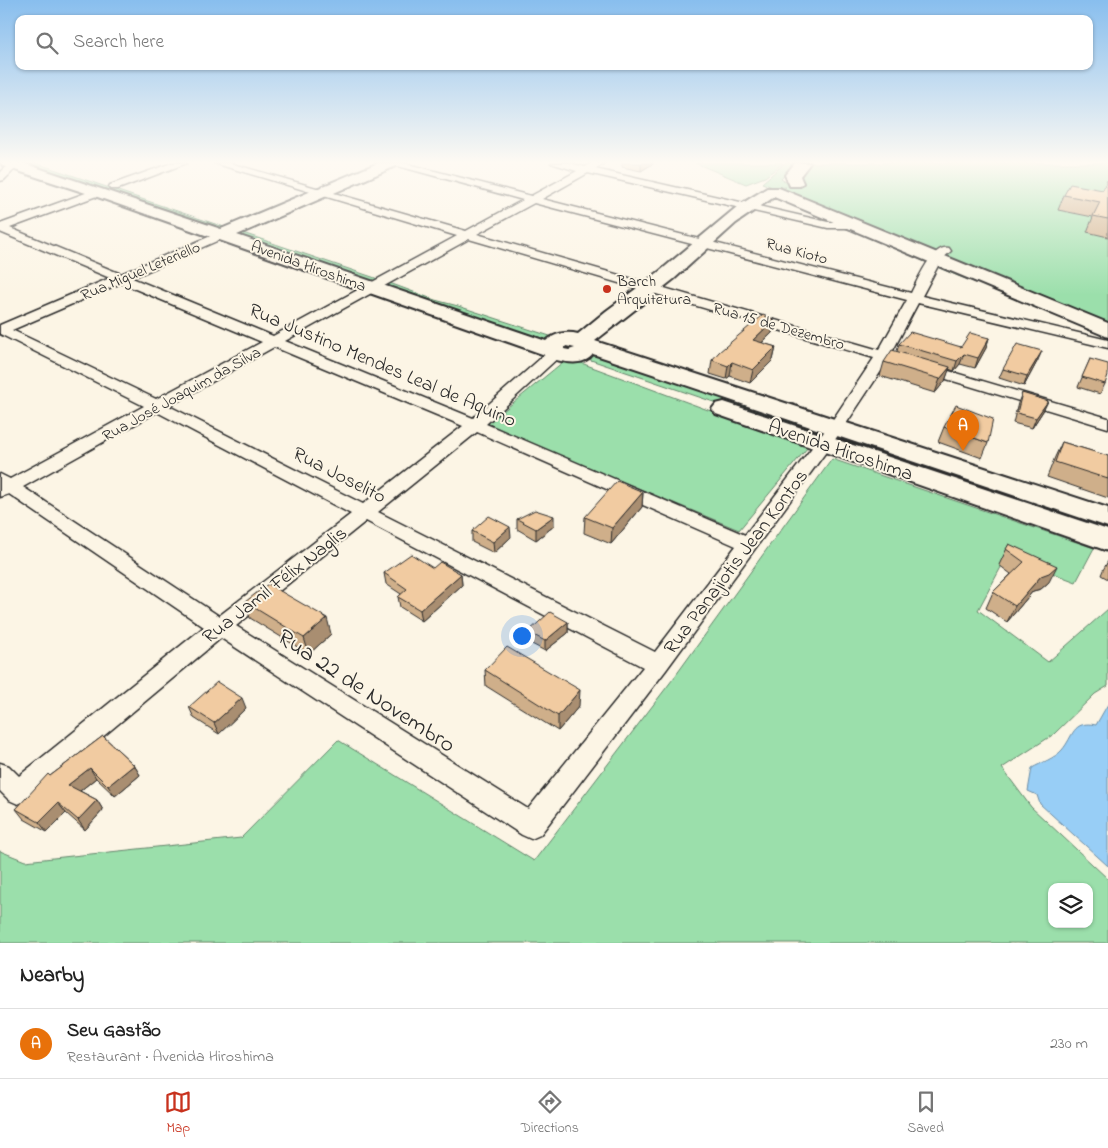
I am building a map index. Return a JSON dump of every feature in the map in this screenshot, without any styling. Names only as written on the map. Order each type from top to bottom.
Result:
[{"type":"main road","name":"Avenida Hiroshima","points":[[159,207],[230,231],[390,278],[569,348]]},
{"type":"main road","name":"Rua Miguel Leteriello","points":[[230,231],[288,207]]},
{"type":"main road","name":"Rua Jamil Félix Naglis","points":[[569,348],[650,288],[746,207]]},
{"type":"main road","points":[[817,207],[1108,319]]},
{"type":"main road","points":[[838,207],[1108,331]]},
{"type":"main road","name":"Avenida Hiroshima","points":[[230,231],[373,288],[569,348],[829,435],[1108,518]]},
{"type":"main road","name":"Avenida Hiroshima","points":[[829,435],[1108,541]]},
{"type":"street","points":[[0,228],[57,207]]},
{"type":"street","name":"Rua 15 de Dezembro","points":[[372,207],[883,356],[1108,424]]},
{"type":"street","name":"Rua José Joaquim da Silva","points":[[3,486],[158,406],[276,342],[516,207]]},
{"type":"street","name":"Rua Kioto","points":[[563,207],[915,298],[1108,344]]},
{"type":"street","points":[[756,207],[828,225],[859,224]]},
{"type":"street","name":"Rua Justino Mendes Leal de Aquino","points":[[0,228],[476,425],[748,544]]},
{"type":"street","name":"Rua Miguel Leteriello","points":[[0,329],[230,231]]},
{"type":"street","name":"Rua Panajiotis Jean Kontos","points":[[531,826],[658,664],[829,435],[883,356],[940,255]]},
{"type":"street","name":"Rua Joselito","points":[[0,329],[158,406],[658,664]]},
{"type":"street","name":"Rua Jamil Félix Naglis","points":[[0,774],[18,792],[220,626],[476,425],[531,377],[569,348]]},
{"type":"street","name":"Rua 22 de Novembro","points":[[3,486],[531,826]]},
{"type":"green space","points":[[148,207],[165,207],[227,228],[219,231]]},
{"type":"green space","points":[[798,207],[1108,207],[1108,333],[958,276]]},
{"type":"green space","points":[[237,231],[435,300],[559,339],[549,347],[229,235]]},
{"type":"green space","points":[[594,351],[820,430],[816,437],[585,358]]},
{"type":"green space","points":[[573,360],[808,447],[739,530],[486,425],[563,362]]},
{"type":"green space","points":[[843,438],[1108,527],[1108,537],[838,440]]},
{"type":"green space","points":[[832,459],[1094,548],[1076,582],[1007,556],[978,610],[1048,662],[1108,609],[1108,686],[1095,694],[1054,734],[1002,768],[1031,807],[1108,879],[1108,943],[0,943],[0,851],[25,861],[241,838],[338,740],[534,861],[676,675]]},
{"type":"water","points":[[1108,704],[1108,866],[1040,804],[1037,795],[1028,791],[1032,768],[1059,753],[1078,727],[1088,724],[1096,725]]},
{"type":"building","points":[[1097,207],[1108,207],[1108,219],[1093,216]]},
{"type":"building","points":[[763,315],[774,320],[753,340],[776,347],[753,370],[732,362],[728,366],[712,360],[719,352]]},
{"type":"building","points":[[910,332],[961,347],[970,333],[989,338],[978,358],[964,354],[957,361],[899,344]]},
{"type":"building","points":[[1017,344],[1042,351],[1027,376],[1003,369]]},
{"type":"building","points":[[892,350],[950,367],[940,379],[884,362]]},
{"type":"building","points":[[1090,359],[1108,364],[1108,375],[1105,384],[1082,377]]},
{"type":"building","points":[[1022,393],[1048,401],[1036,418],[1017,413]]},
{"type":"building","points":[[956,405],[993,419],[988,443],[944,427]]},
{"type":"building","points":[[1062,442],[1108,456],[1108,479],[1055,462]]},
{"type":"building","points":[[617,481],[643,492],[612,528],[585,517]]},
{"type":"building","points":[[535,510],[554,516],[536,529],[517,519]]},
{"type":"building","points":[[489,516],[510,527],[493,542],[472,531]]},
{"type":"building","points":[[1009,544],[1057,566],[1049,573],[1041,576],[1015,606],[993,592],[1024,562],[1006,549]]},
{"type":"building","points":[[411,554],[433,568],[440,562],[461,574],[420,610],[398,597],[407,589],[384,573]]},
{"type":"building","points":[[268,584],[327,618],[304,638],[245,602]]},
{"type":"building","points":[[550,612],[568,622],[545,641],[528,632]]},
{"type":"building","points":[[507,647],[580,690],[558,716],[485,670]]},
{"type":"building","points":[[217,682],[242,698],[214,723],[189,707]]},
{"type":"building","points":[[103,736],[134,765],[108,786],[90,768],[68,785],[97,800],[78,820],[58,803],[39,822],[16,809],[48,774],[50,776]]},
{"type":"place","name":"Barch Arquitetura","points":[[607,289]]},
{"type":"place","name":"Seu Gastão","points":[[963,451]]}]
